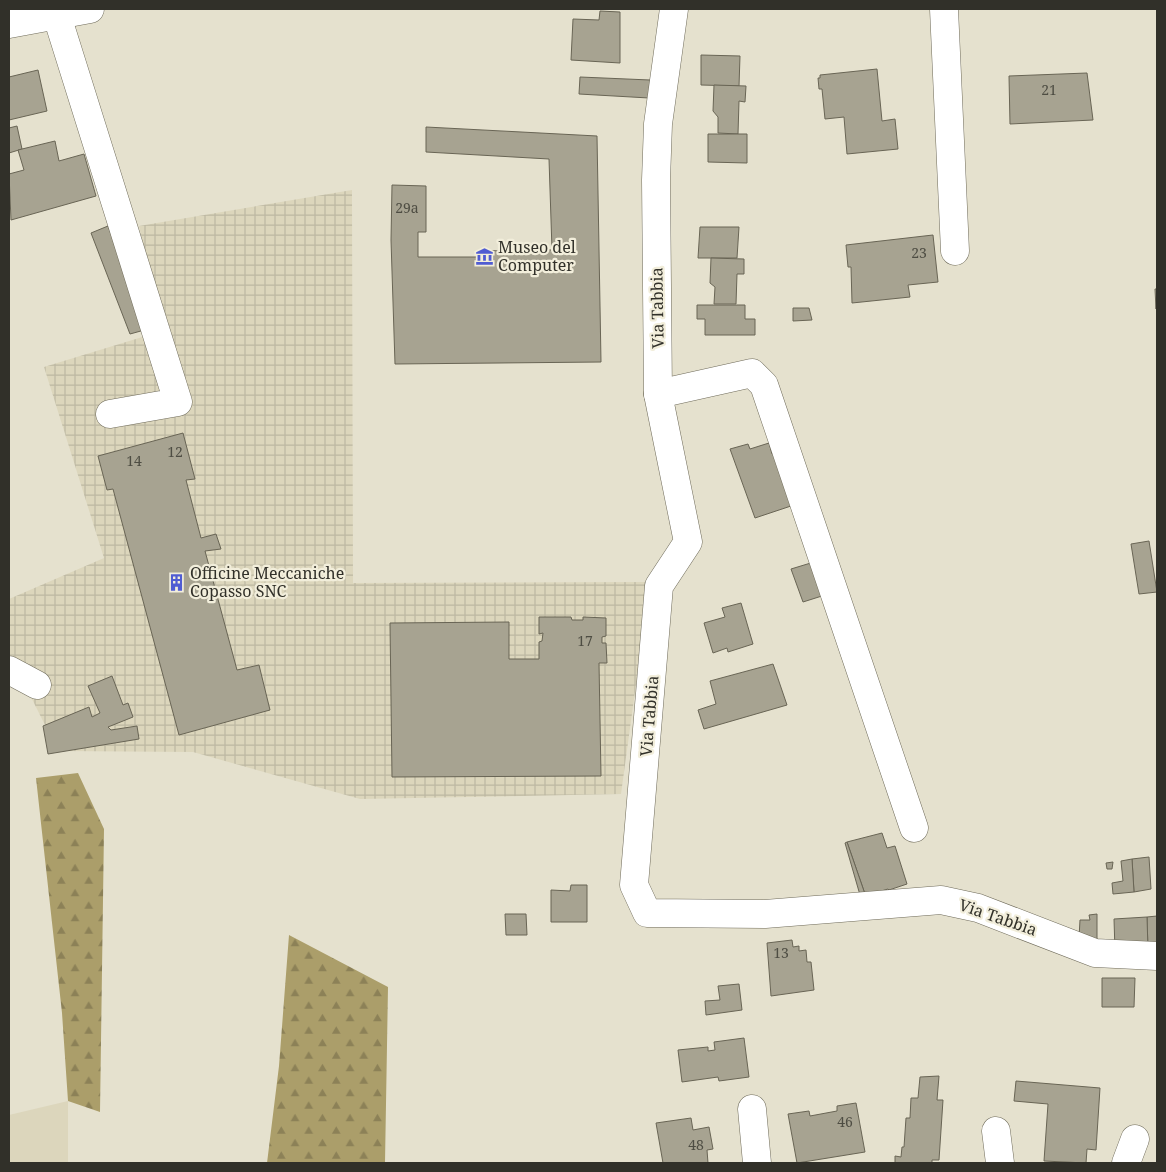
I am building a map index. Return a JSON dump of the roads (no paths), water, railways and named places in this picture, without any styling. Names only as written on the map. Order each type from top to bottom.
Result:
[{"type":"street","points":[[9,24],[90,9]]},
{"type":"street","name":"Via Tabbia","points":[[674,9],[658,124],[656,180],[658,394],[688,542],[659,586],[634,885],[647,913],[765,914],[941,900],[978,908],[1095,953],[1157,956]]},
{"type":"street","points":[[944,9],[955,251]]},
{"type":"street","points":[[57,16],[178,402],[110,414]]},
{"type":"street","points":[[658,394],[752,373],[764,385],[914,828]]},
{"type":"street","points":[[9,670],[37,685]]},
{"type":"street","points":[[752,1109],[757,1163]]},
{"type":"street","points":[[996,1131],[1000,1163]]},
{"type":"place","name":"Museo del Computer","points":[[484,256]]},
{"type":"place","name":"Officine Meccaniche Copasso SNC","points":[[176,582]]}]
